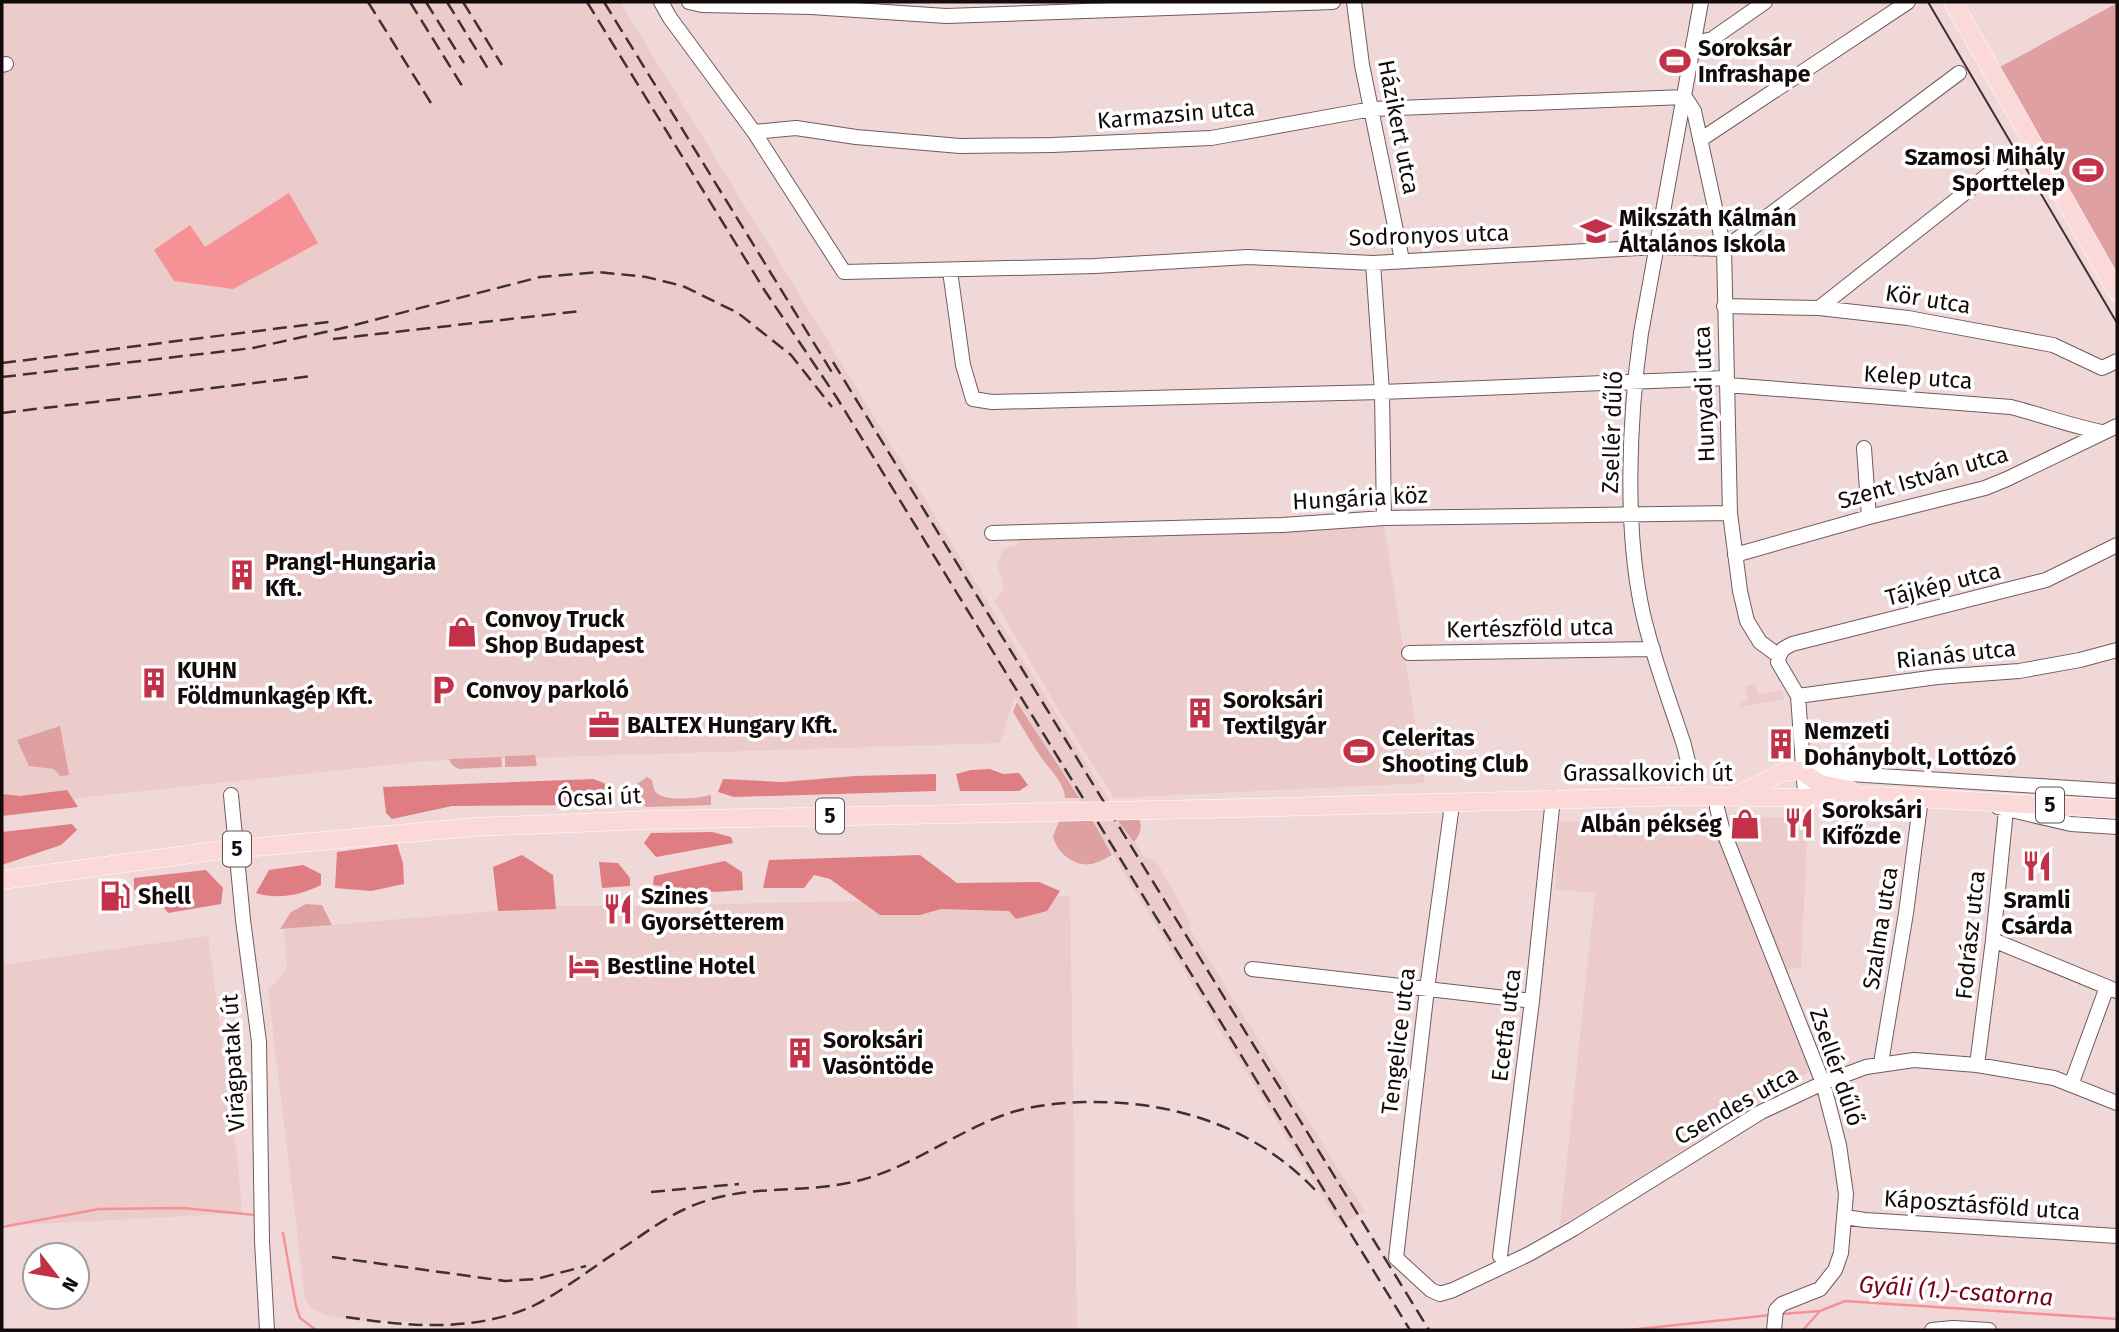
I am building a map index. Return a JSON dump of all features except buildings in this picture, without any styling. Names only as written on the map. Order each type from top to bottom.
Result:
[{"type":"main road","points":[[1953,2],[2117,292]]},
{"type":"main road","points":[[1726,796],[1785,771],[1802,771],[1820,784],[1880,796]]},
{"type":"main road","name":"Grassalkovich út","points":[[1202,809],[1553,798],[1726,796],[1801,799],[1880,796],[2117,808]]},
{"type":"main road","name":"Ócsai út","points":[[2,880],[236,849],[474,827],[650,820],[1202,809]]},
{"type":"street","points":[[661,2],[754,132]]},
{"type":"street","points":[[695,3],[946,16],[1333,2]]},
{"type":"street","name":"Házikert utca","points":[[1354,2],[1362,65],[1402,260]]},
{"type":"street","points":[[1685,97],[1701,2]]},
{"type":"street","points":[[1693,44],[1712,39],[1765,2]]},
{"type":"street","points":[[1700,140],[1908,2]]},
{"type":"street","points":[[1724,248],[1959,73]]},
{"type":"street","name":"Karmazsin utca","points":[[754,132],[796,128],[856,137],[960,146],[1052,145],[1233,136],[1372,109],[1685,97]]},
{"type":"street","name":"Hunyadi utca","points":[[1685,97],[1694,111],[1724,248],[1730,513],[1740,591],[1747,621],[1760,642],[1779,656],[1778,662],[1798,696],[1802,771]]},
{"type":"street","name":"Zsellér dűlő","points":[[1685,97],[1634,380],[1631,464],[1636,578],[1653,649],[1685,745],[1689,766]]},
{"type":"street","name":"Sodronyos utca","points":[[754,132],[844,272],[950,271],[1248,257],[1373,263],[1656,247],[1724,248]]},
{"type":"street","points":[[1819,308],[2008,159]]},
{"type":"street","points":[[1373,263],[1382,392],[1384,518]]},
{"type":"street","name":"Kelep utca","points":[[950,271],[963,365],[973,399],[992,402],[1382,392],[1634,380],[1727,382],[2011,407],[2074,427],[2102,432]]},
{"type":"street","name":"Kör utca","points":[[1724,306],[1819,308],[1908,318],[2053,345],[2102,368],[2117,361]]},
{"type":"street","name":"Szent István utca","points":[[1735,555],[1996,484],[2117,426]]},
{"type":"street","points":[[1864,448],[1869,517]]},
{"type":"street","name":"Hungária köz","points":[[992,533],[1282,525],[1384,518],[1730,513]]},
{"type":"street","name":"Tájkép utca","points":[[1779,656],[1783,649],[1792,644],[2046,580],[2117,545]]},
{"type":"street","name":"Kertészföld utca","points":[[1409,653],[1653,649]]},
{"type":"street","name":"Rianás utca","points":[[1798,696],[1937,677],[2029,669],[2117,650]]},
{"type":"street","points":[[1801,799],[1804,793],[1802,771],[2117,791]]},
{"type":"street","name":"Virágpatak út","points":[[231,795],[243,920],[259,1042],[262,1229],[267,1330]]},
{"type":"street","name":"Zsellér dűlő","points":[[1726,796],[1717,808],[1722,828],[1823,1083],[1839,1145],[1846,1194],[1841,1253],[1835,1270],[1813,1294],[1782,1304],[1776,1310],[1775,1328]]},
{"type":"street","name":"Ecetfa utca","points":[[1500,1256],[1532,1001],[1553,798]]},
{"type":"street","name":"Szalma utca","points":[[1881,1063],[1906,912],[1921,798]]},
{"type":"street","name":"Grassalkovich út","points":[[1984,801],[2006,810],[2071,824],[2117,827]]},
{"type":"street","name":"Fodrász utca","points":[[1977,1066],[2006,810]]},
{"type":"street","name":"Tengelice utca","points":[[1410,1270],[1396,1258],[1427,989],[1451,812]]},
{"type":"street","points":[[1993,940],[2112,989],[2070,1085]]},
{"type":"street","points":[[1252,969],[1532,1001]]},
{"type":"street","name":"Csendes utca","points":[[1410,1270],[1431,1290],[1440,1294],[1453,1290],[1508,1265],[1573,1230],[1760,1112],[1823,1083],[1881,1063],[1931,1060],[2040,1075],[2117,1104]]},
{"type":"street","name":"Káposztásföld utca","points":[[1845,1217],[2117,1236]]},
{"type":"street","points":[[1934,1330],[1989,1330]]},
{"type":"shaded area","points":[[2,2],[620,2],[1144,857],[1156,861],[1187,915],[1191,931],[1365,1212],[1340,1225],[1015,696],[1000,743],[426,761],[2,806]]},
{"type":"shaded area","name":"Szamosi Mihály Sporttelep","points":[[2117,3],[2117,274],[2000,67]]},
{"type":"shaded area","points":[[289,193],[318,243],[233,289],[174,281],[154,250],[190,225],[205,247]]},
{"type":"shaded area","points":[[1384,526],[1425,783],[1114,798],[995,602],[1004,588],[997,564],[1004,548],[1018,545],[1017,536]]},
{"type":"shaded area","points":[[1756,684],[1758,694],[1782,690],[1784,699],[1741,707],[1740,703],[1748,701],[1745,686]]},
{"type":"shaded area","points":[[1017,702],[1079,798],[1065,798],[1060,783],[1013,712]]},
{"type":"shaded area","points":[[60,726],[69,775],[60,776],[54,769],[29,766],[17,740]]},
{"type":"shaded area","points":[[535,755],[537,766],[505,767],[505,756]]},
{"type":"shaded area","points":[[501,757],[502,767],[459,769],[452,765],[449,759]]},
{"type":"shaded area","points":[[990,769],[1003,774],[1019,773],[1028,785],[1019,791],[960,791],[956,774]]},
{"type":"shaded area","points":[[936,774],[936,791],[734,797],[718,792],[723,779],[782,782],[855,776]]},
{"type":"shaded area","points":[[647,777],[652,780],[654,790],[659,795],[682,799],[711,795],[711,805],[647,807],[640,804],[635,791],[637,784]]},
{"type":"shaded area","points":[[593,779],[604,783],[609,792],[605,801],[598,805],[452,806],[392,819],[386,813],[383,787]]},
{"type":"shaded area","points":[[67,790],[78,807],[2,816],[2,794],[20,796]]},
{"type":"shaded area","points":[[1138,816],[1140,830],[1134,842],[1115,817]]},
{"type":"shaded area","points":[[1808,817],[1801,968],[1787,969],[1821,1064],[1560,1226],[1595,893],[1555,889],[1559,822]]},
{"type":"shaded area","points":[[1091,818],[1112,855],[1094,863],[1072,861],[1058,848],[1053,836],[1060,819]]},
{"type":"shaded area","points":[[72,824],[77,830],[61,845],[2,865],[2,832]]},
{"type":"shaded area","points":[[712,832],[731,837],[733,843],[656,857],[644,843],[651,833]]},
{"type":"shaded area","points":[[397,844],[403,863],[404,884],[371,891],[335,888],[337,852]]},
{"type":"shaded area","points":[[522,855],[553,875],[556,909],[498,911],[493,867]]},
{"type":"shaded area","points":[[920,855],[957,883],[1039,882],[1060,891],[1047,911],[1016,919],[1009,911],[941,909],[920,915],[880,915],[830,879],[814,875],[804,888],[763,888],[769,860]]},
{"type":"shaded area","points":[[725,861],[742,872],[743,890],[715,892],[653,885],[654,876]]},
{"type":"shaded area","points":[[599,862],[618,863],[630,878],[630,886],[602,888]]},
{"type":"shaded area","points":[[303,865],[321,874],[321,885],[289,895],[256,893],[269,870]]},
{"type":"shaded area","points":[[206,870],[223,888],[221,904],[168,913],[151,891],[134,890],[134,878]]},
{"type":"shaded area","points":[[1070,896],[1077,1330],[449,1330],[419,1322],[349,1320],[326,1315],[312,1309],[305,1298],[268,990],[287,970],[284,929],[553,906]]},
{"type":"shaded area","points":[[306,904],[322,905],[332,925],[280,929],[291,912]]},
{"type":"shaded area","points":[[208,936],[242,1213],[2,1226],[2,965]]},
{"type":"waterway","points":[[2,1227],[99,1209],[183,1208],[255,1215]]},
{"type":"waterway","points":[[283,1233],[300,1318],[316,1330]]},
{"type":"waterway","name":"Gyáli (1.)-csatorna","points":[[1803,1330],[1820,1311],[1845,1301],[2117,1319]]},
{"type":"waterway","points":[[1782,1314],[1820,1311]]},
{"type":"waterway","points":[[1629,1330],[1771,1315]]},
{"type":"tram line","points":[[1928,2],[2117,323]]},
{"type":"railway","points":[[368,2],[434,108]]},
{"type":"railway","points":[[410,2],[464,89]]},
{"type":"railway","points":[[426,2],[464,63]]},
{"type":"railway","points":[[447,2],[490,72]]},
{"type":"railway","points":[[463,2],[502,65]]},
{"type":"railway","points":[[587,2],[765,291],[837,398],[1410,1330]]},
{"type":"railway","points":[[604,2],[833,374]]},
{"type":"railway","points":[[2,377],[253,348],[339,329],[540,277],[599,272],[646,277],[683,286],[738,313],[791,355],[832,407]]},
{"type":"railway","points":[[333,339],[581,311]]},
{"type":"railway","points":[[2,363],[329,322]]},
{"type":"railway","points":[[833,362],[1429,1330]]},
{"type":"railway","points":[[2,413],[313,376]]},
{"type":"railway","points":[[346,1317],[441,1325],[465,1324],[511,1314],[555,1294],[659,1223],[707,1200],[751,1192],[839,1185],[861,1180],[915,1159],[983,1123],[1021,1110],[1053,1104],[1084,1102],[1150,1106],[1212,1122],[1268,1151],[1294,1170],[1318,1193]]},
{"type":"railway","points":[[651,1192],[739,1184]]},
{"type":"railway","points":[[332,1257],[505,1281],[536,1279],[586,1266]]},
{"type":"place","name":"Soroksár Infrashape","points":[[1675,61]]},
{"type":"place","name":"Szamosi Mihály Sporttelep","points":[[2088,170]]},
{"type":"place","name":"Mikszáth Kálmán Általános Iskola","points":[[1596,231]]},
{"type":"place","name":"Prangl-Hungaria Kft.","points":[[242,575]]},
{"type":"place","name":"Convoy Truck Shop Budapest","points":[[462,632]]},
{"type":"place","name":"KUHN Földmunkagép Kft.","points":[[154,683]]},
{"type":"place","name":"Convoy parkoló","points":[[443,690]]},
{"type":"place","name":"Soroksári Textilgyár","points":[[1200,713]]},
{"type":"place","name":"BALTEX Hungary Kft.","points":[[604,725]]},
{"type":"place","name":"Nemzeti Dohánybolt, Lottózó","points":[[1781,744]]},
{"type":"place","name":"Celeritas Shooting Club","points":[[1359,751]]},
{"type":"place","name":"Soroksári Kifőzde","points":[[1799,823]]},
{"type":"place","name":"Albán pékség","points":[[1745,824]]},
{"type":"place","name":"Sramli Csárda","points":[[2037,866]]},
{"type":"place","name":"Shell","points":[[115,896]]},
{"type":"place","name":"Szines Gyorsétterem","points":[[618,909]]},
{"type":"place","name":"Bestline Hotel","points":[[584,966]]},
{"type":"place","name":"Soroksári Vasöntöde","points":[[800,1053]]}]
